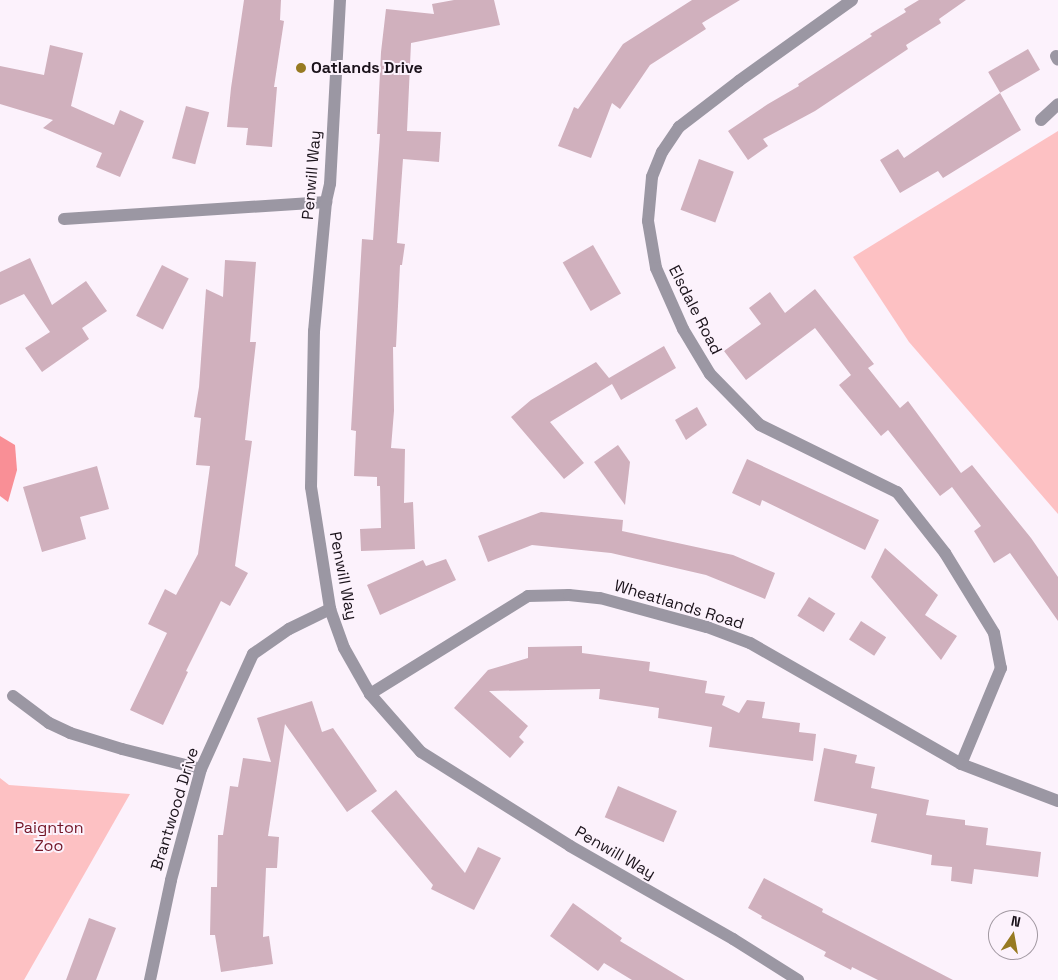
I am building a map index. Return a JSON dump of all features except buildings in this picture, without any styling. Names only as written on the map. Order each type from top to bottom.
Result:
[{"type":"street","name":"Penwill Way","points":[[340,0],[330,184],[326,202],[314,331],[311,487],[330,609],[344,648],[370,694],[421,752],[570,846],[733,939],[798,980]]},
{"type":"street","name":"Elsdale Road","points":[[852,0],[739,81],[679,127],[662,152],[652,177],[648,221],[656,268],[683,329],[710,374],[760,425],[897,492],[945,553],[994,633],[1001,668],[961,764]]},
{"type":"street","points":[[1041,120],[1058,104]]},
{"type":"street","points":[[64,219],[326,202]]},
{"type":"street","name":"Wheatlands Road","points":[[370,694],[528,596],[569,595],[600,598],[707,627],[750,643],[961,764],[1058,801]]},
{"type":"street","name":"Brantwood Drive","points":[[150,980],[171,880],[201,769],[253,654],[290,629],[330,609]]},
{"type":"street","points":[[13,696],[49,723],[70,733],[122,749],[201,769]]},
{"type":"green space","points":[[1058,131],[1058,514],[909,342],[853,257]]},
{"type":"green space","name":"Paignton Zoo","points":[[0,778],[9,785],[130,794],[24,980],[0,980]]},
{"type":"shaded area","points":[[0,436],[15,445],[17,470],[8,502],[0,496]]},
{"type":"place","name":"Oatlands Drive","points":[[301,68]]}]
